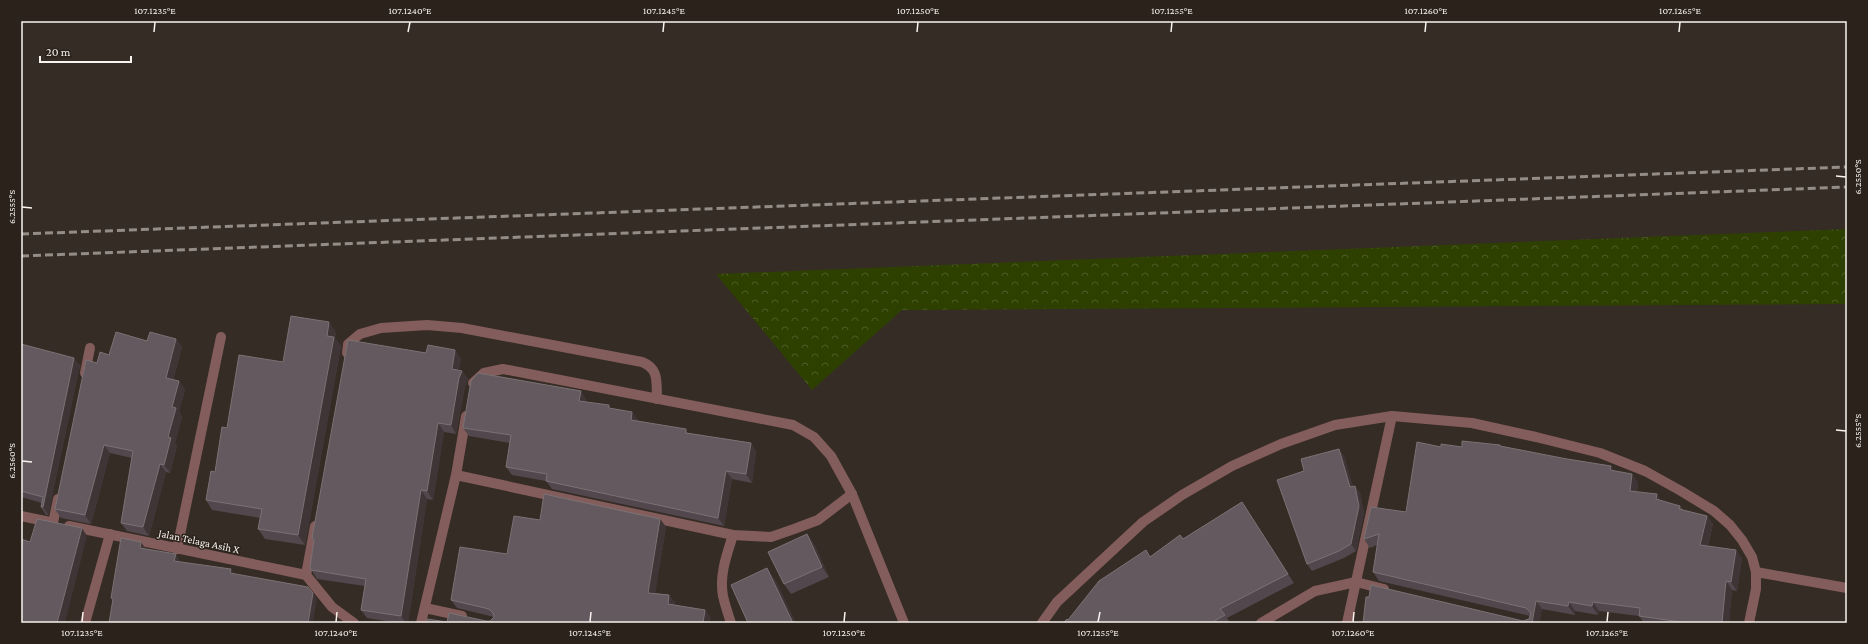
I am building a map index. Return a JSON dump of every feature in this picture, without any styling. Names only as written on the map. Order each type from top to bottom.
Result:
[{"type":"street","points":[[345,360],[348,344],[354,338],[360,334],[381,328],[427,325],[462,328],[642,362],[652,368],[655,372],[657,399]]},
{"type":"street","points":[[177,549],[222,337]]},
{"type":"street","points":[[82,386],[90,348]]},
{"type":"street","points":[[470,394],[475,380],[484,373],[503,369],[793,425],[814,437],[831,456],[852,494],[904,623]]},
{"type":"street","points":[[421,623],[456,475],[467,409]]},
{"type":"street","points":[[1347,623],[1392,416]]},
{"type":"street","points":[[1042,623],[1057,602],[1143,522],[1182,495],[1232,466],[1281,444],[1335,425],[1392,416],[1472,423],[1600,453],[1645,471],[1714,511],[1730,526],[1746,545],[1752,556],[1756,572],[1756,588],[1749,623]]},
{"type":"street","points":[[456,475],[733,535],[771,537],[818,520],[852,494]]},
{"type":"street","points":[[53,523],[60,492]]},
{"type":"street","points":[[317,514],[306,575],[332,607],[354,623]]},
{"type":"street","name":"Jalan Telaga Asih X","points":[[21,516],[306,575]]},
{"type":"street","points":[[85,623],[110,534]]},
{"type":"street","points":[[731,623],[723,595],[723,573],[725,560],[733,535]]},
{"type":"street","points":[[1756,572],[1847,588]]},
{"type":"street","points":[[1261,623],[1315,591],[1356,582],[1394,591]]},
{"type":"street","points":[[424,608],[470,618]]},
{"type":"green space","points":[[1847,229],[1847,304],[902,310],[812,390],[716,274]]},
{"type":"building","points":[[291,316],[329,322],[327,336],[334,337],[298,535],[258,529],[262,509],[206,500],[211,471],[215,472],[222,427],[227,428],[239,355],[283,362]]},
{"type":"building","points":[[116,332],[147,341],[150,332],[176,339],[166,378],[179,381],[172,407],[176,408],[168,437],[171,438],[164,465],[160,464],[143,527],[121,523],[133,451],[104,445],[85,515],[55,509],[86,360],[97,363],[100,352],[109,355]]},
{"type":"building","points":[[348,340],[426,353],[428,345],[455,350],[452,369],[462,371],[459,378],[451,425],[438,423],[427,491],[421,490],[401,616],[361,610],[366,579],[311,570],[310,568],[314,539],[312,538]]},
{"type":"building","points":[[21,344],[74,358],[43,507],[41,507],[43,497],[21,491]]},
{"type":"building","points":[[478,373],[581,391],[579,401],[609,405],[609,408],[632,412],[631,420],[686,429],[686,433],[751,443],[746,474],[726,471],[718,518],[546,481],[547,474],[506,467],[511,435],[463,428],[471,381]]},
{"type":"building","points":[[1462,441],[1500,445],[1567,459],[1611,466],[1610,470],[1632,474],[1630,491],[1657,494],[1656,499],[1680,506],[1679,509],[1707,516],[1700,545],[1736,550],[1731,582],[1726,581],[1722,623],[1688,623],[1639,616],[1640,608],[1593,602],[1592,606],[1569,602],[1568,606],[1536,601],[1532,623],[1363,623],[1366,597],[1369,597],[1371,585],[1523,621],[1529,619],[1531,613],[1526,608],[1373,572],[1379,534],[1364,539],[1371,507],[1406,512],[1417,442],[1441,447],[1441,444],[1462,447]]},
{"type":"building","points":[[1339,449],[1350,487],[1355,486],[1359,506],[1351,544],[1339,551],[1307,564],[1277,480],[1304,471],[1301,459]]},
{"type":"building","points":[[544,494],[660,519],[648,593],[669,595],[668,604],[705,610],[703,623],[426,623],[427,619],[447,622],[449,613],[486,621],[490,621],[494,617],[493,613],[489,609],[451,600],[460,547],[507,554],[514,516],[540,520]]},
{"type":"building","points":[[1242,502],[1288,574],[1220,609],[1225,615],[1211,623],[1063,623],[1067,619],[1068,620],[1099,581],[1146,550],[1150,557],[1180,535],[1183,539]]},
{"type":"building","points":[[37,519],[82,528],[57,623],[21,623],[21,539],[30,542]]},
{"type":"building","points":[[807,534],[822,567],[784,584],[768,552]]},
{"type":"building","points":[[121,538],[141,542],[140,548],[176,554],[174,561],[231,569],[230,573],[308,587],[313,593],[308,623],[109,623],[113,599],[111,598]]},
{"type":"building","points":[[767,568],[793,623],[748,623],[731,585]]},
{"type":"railway","points":[[21,234],[1847,167]]},
{"type":"railway","points":[[21,256],[1847,187]]}]
